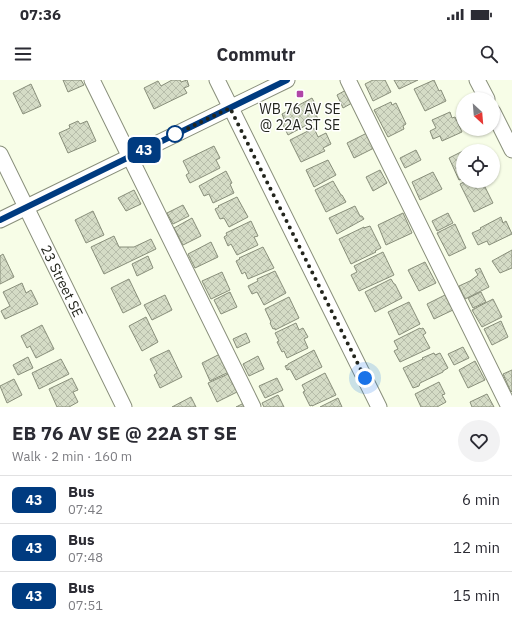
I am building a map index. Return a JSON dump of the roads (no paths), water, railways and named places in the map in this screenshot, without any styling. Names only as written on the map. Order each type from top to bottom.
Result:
[{"type":"street","points":[[92,80],[253,407]]},
{"type":"street","points":[[216,80],[379,407]]},
{"type":"street","points":[[0,220],[287,80]]},
{"type":"street","points":[[348,80],[509,407]]},
{"type":"street","points":[[477,80],[483,92]]},
{"type":"street","points":[[500,126],[512,150]]},
{"type":"street","name":"23 Street SE","points":[[0,154],[124,407]]},
{"type":"place","name":"WB 76 AV SE @ 22A ST SE","points":[[300,94]]}]
